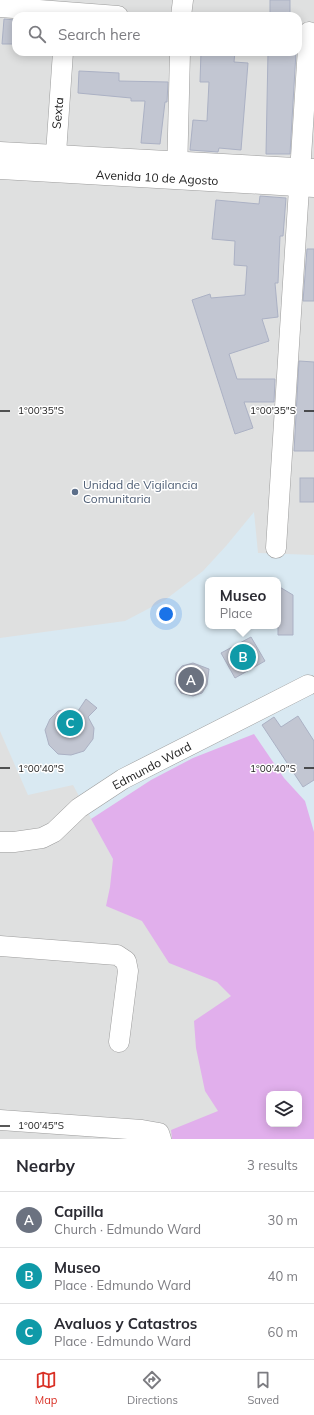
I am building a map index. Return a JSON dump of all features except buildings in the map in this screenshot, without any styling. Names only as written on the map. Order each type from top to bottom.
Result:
[{"type":"street","points":[[182,12],[183,0]]},
{"type":"street","points":[[0,7],[66,9],[88,12]]},
{"type":"street","points":[[276,548],[307,178],[307,32]]},
{"type":"street","name":"Sexta","points":[[54,164],[63,56]]},
{"type":"street","points":[[177,170],[180,56]]},
{"type":"street","name":"Avenida 10 de Agosto","points":[[0,152],[54,164]]},
{"type":"street","name":"Avenida 10 de Agosto","points":[[0,170],[54,164],[307,178]]},
{"type":"street","name":"Edmundo Ward","points":[[0,842],[14,842],[42,838],[54,832],[79,808],[124,779],[308,685]]},
{"type":"street","points":[[0,946],[117,955],[126,961],[128,972],[119,1042]]},
{"type":"street","points":[[0,1120],[142,1130],[159,1133],[161,1139]]},
{"type":"shaded area","points":[[0,0],[314,0],[314,1139],[0,1139]]},
{"type":"shaded area","points":[[254,512],[258,553],[314,555],[314,850],[113,859],[73,785],[28,795],[0,731],[0,638],[125,621],[165,600],[203,571]]},
{"type":"shaded area","points":[[254,734],[284,778],[305,801],[314,832],[314,1139],[172,1139],[171,1130],[218,1111],[205,1091],[196,1048],[194,1021],[231,996],[217,982],[169,963],[142,921],[106,906],[113,859],[91,819],[151,780],[193,758]]},
{"type":"place","name":"Unidad de Vigilancia Comunitaria","points":[[75,492]]},
{"type":"place","name":"Museo","points":[[243,657]]},
{"type":"place","name":"Capilla","points":[[191,680]]},
{"type":"place","name":"Avaluos y Catastros","points":[[70,723]]}]
